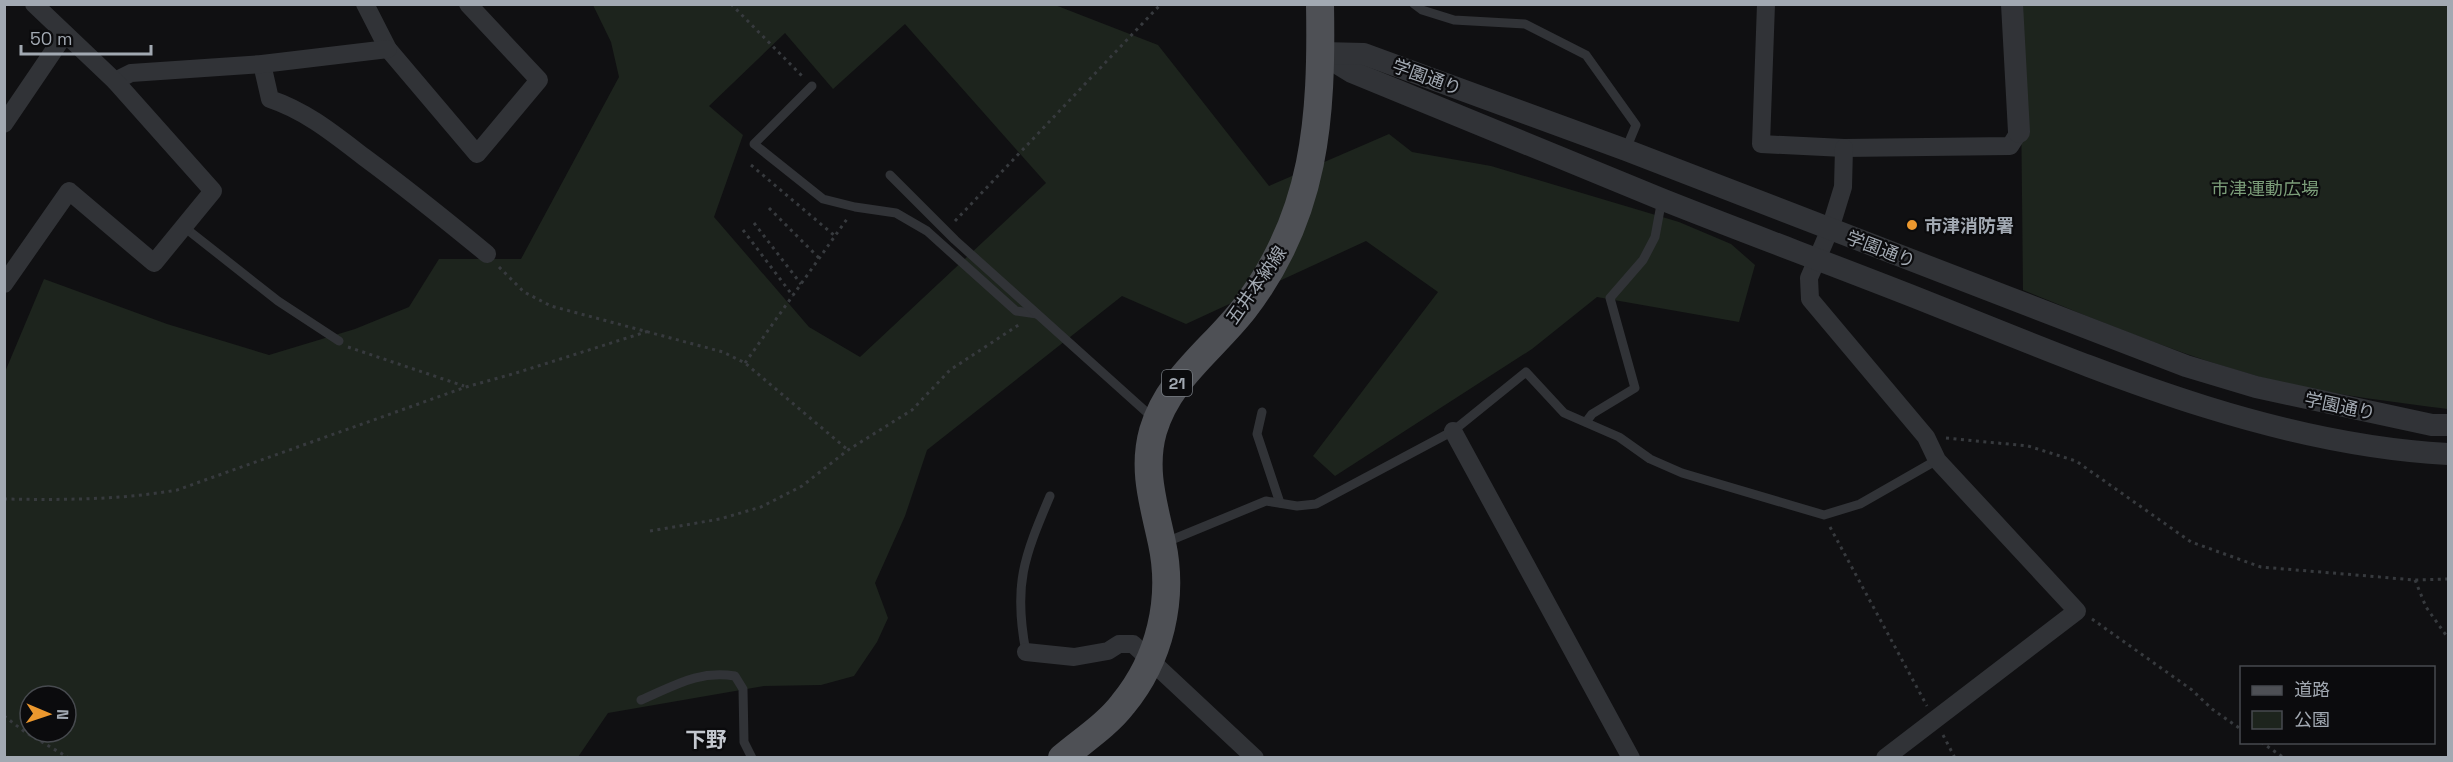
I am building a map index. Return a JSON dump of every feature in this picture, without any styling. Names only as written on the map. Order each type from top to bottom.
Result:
[{"type":"main road","name":"五井本納線","points":[[1062,758],[1123,705],[1150,661],[1160,632],[1165,606],[1167,574],[1148,476],[1149,453],[1157,421],[1171,390],[1243,310],[1286,242],[1311,163],[1316,136],[1321,53],[1320,4]]},
{"type":"street","points":[[4,285],[69,191],[154,263],[213,191],[115,81],[34,4]]},
{"type":"street","points":[[365,4],[388,49],[477,154],[539,80],[468,4]]},
{"type":"street","points":[[1766,4],[1761,144],[1844,148],[2010,146],[2019,132],[2012,4]]},
{"type":"street","points":[[4,124],[65,34]]},
{"type":"street","points":[[115,81],[131,73],[262,64],[388,49]]},
{"type":"street","points":[[1321,53],[1352,72],[1662,199],[2165,393],[2252,421],[2336,440],[2448,454]]},
{"type":"street","name":"学園通り","points":[[1321,53],[1364,54],[1626,150],[2186,366],[2256,387],[2421,423],[2448,425]]},
{"type":"street","points":[[262,64],[270,99],[294,106],[328,129],[426,203],[487,254]]},
{"type":"street","points":[[1844,148],[1843,187],[1830,229],[1809,278],[1810,299],[1926,437],[1937,460],[2077,610],[1886,758]]},
{"type":"street","points":[[1949,311],[1962,280]]},
{"type":"street","points":[[1452,430],[1631,758]]},
{"type":"street","points":[[1026,652],[1074,657],[1108,651],[1119,644],[1132,644],[1255,758]]},
{"type":"lane","points":[[1414,4],[1422,10],[1454,20],[1525,24],[1586,55],[1636,125],[1626,150]]},
{"type":"lane","points":[[812,86],[754,144],[823,200],[896,213],[927,231],[1016,311],[1037,314]]},
{"type":"lane","points":[[890,175],[946,231],[1157,421]]},
{"type":"lane","points":[[1586,422],[1592,414],[1635,388],[1610,298],[1643,260],[1654,237],[1662,199]]},
{"type":"lane","points":[[184,227],[278,301],[339,341]]},
{"type":"lane","points":[[1162,544],[1266,501],[1297,506],[1316,504],[1452,430],[1526,372],[1564,413],[1619,437],[1650,459],[1682,473],[1824,515],[1860,504],[1937,460]]},
{"type":"lane","points":[[1262,412],[1257,434],[1280,503]]},
{"type":"lane","points":[[1026,652],[1019,618],[1025,559],[1050,496]]},
{"type":"lane","points":[[641,700],[684,680],[719,674],[735,676],[743,689],[744,742],[752,758]]},
{"type":"path","points":[[731,4],[812,86]]},
{"type":"path","points":[[946,231],[1161,4]]},
{"type":"path","points":[[751,165],[835,236]]},
{"type":"path","points":[[746,363],[855,207]]},
{"type":"path","points":[[770,208],[819,258]]},
{"type":"path","points":[[754,223],[801,284]]},
{"type":"path","points":[[743,230],[793,296]]},
{"type":"path","points":[[487,254],[524,292],[551,306],[723,352],[746,363],[848,450]]},
{"type":"path","points":[[650,531],[720,519],[761,507],[802,486],[848,450],[912,410],[950,370],[1037,314]]},
{"type":"path","points":[[4,499],[69,501],[149,495],[177,490],[466,387],[649,331]]},
{"type":"path","points":[[339,341],[354,350],[466,387]]},
{"type":"path","points":[[1926,437],[2028,446],[2076,461],[2191,542],[2261,567],[2415,580],[2448,579]]},
{"type":"path","points":[[1824,515],[1955,758]]},
{"type":"path","points":[[2415,580],[2426,607],[2448,638]]},
{"type":"path","points":[[2077,610],[2107,628],[2192,690],[2212,710],[2240,729]]},
{"type":"path","points":[[4,716],[25,732],[69,758]]},
{"type":"path","points":[[2264,744],[2284,758]]},
{"type":"green space","points":[[593,5],[1055,5],[1158,45],[1269,186],[1389,134],[1412,152],[1491,166],[1679,222],[1731,244],[1755,265],[1739,322],[1597,297],[1532,349],[1335,476],[1313,456],[1438,292],[1366,241],[1186,324],[1122,296],[927,450],[905,516],[875,583],[888,618],[877,642],[854,676],[821,685],[764,686],[608,713],[578,757],[5,758],[5,372],[44,279],[167,324],[269,355],[355,329],[409,307],[439,259],[521,259],[619,77],[611,42]],"holes":[[[905,24],[1046,183],[860,357],[809,327],[714,217],[743,135],[709,106],[785,33],[833,89]]]},
{"type":"green space","name":"市津運動広場","points":[[2020,5],[2448,5],[2448,409],[2340,394],[2259,377],[2153,342],[2023,290]]},
{"type":"place","name":"市津消防署","points":[[1912,225]]},
{"type":"district","name":"下野","points":[[706,739]]}]
